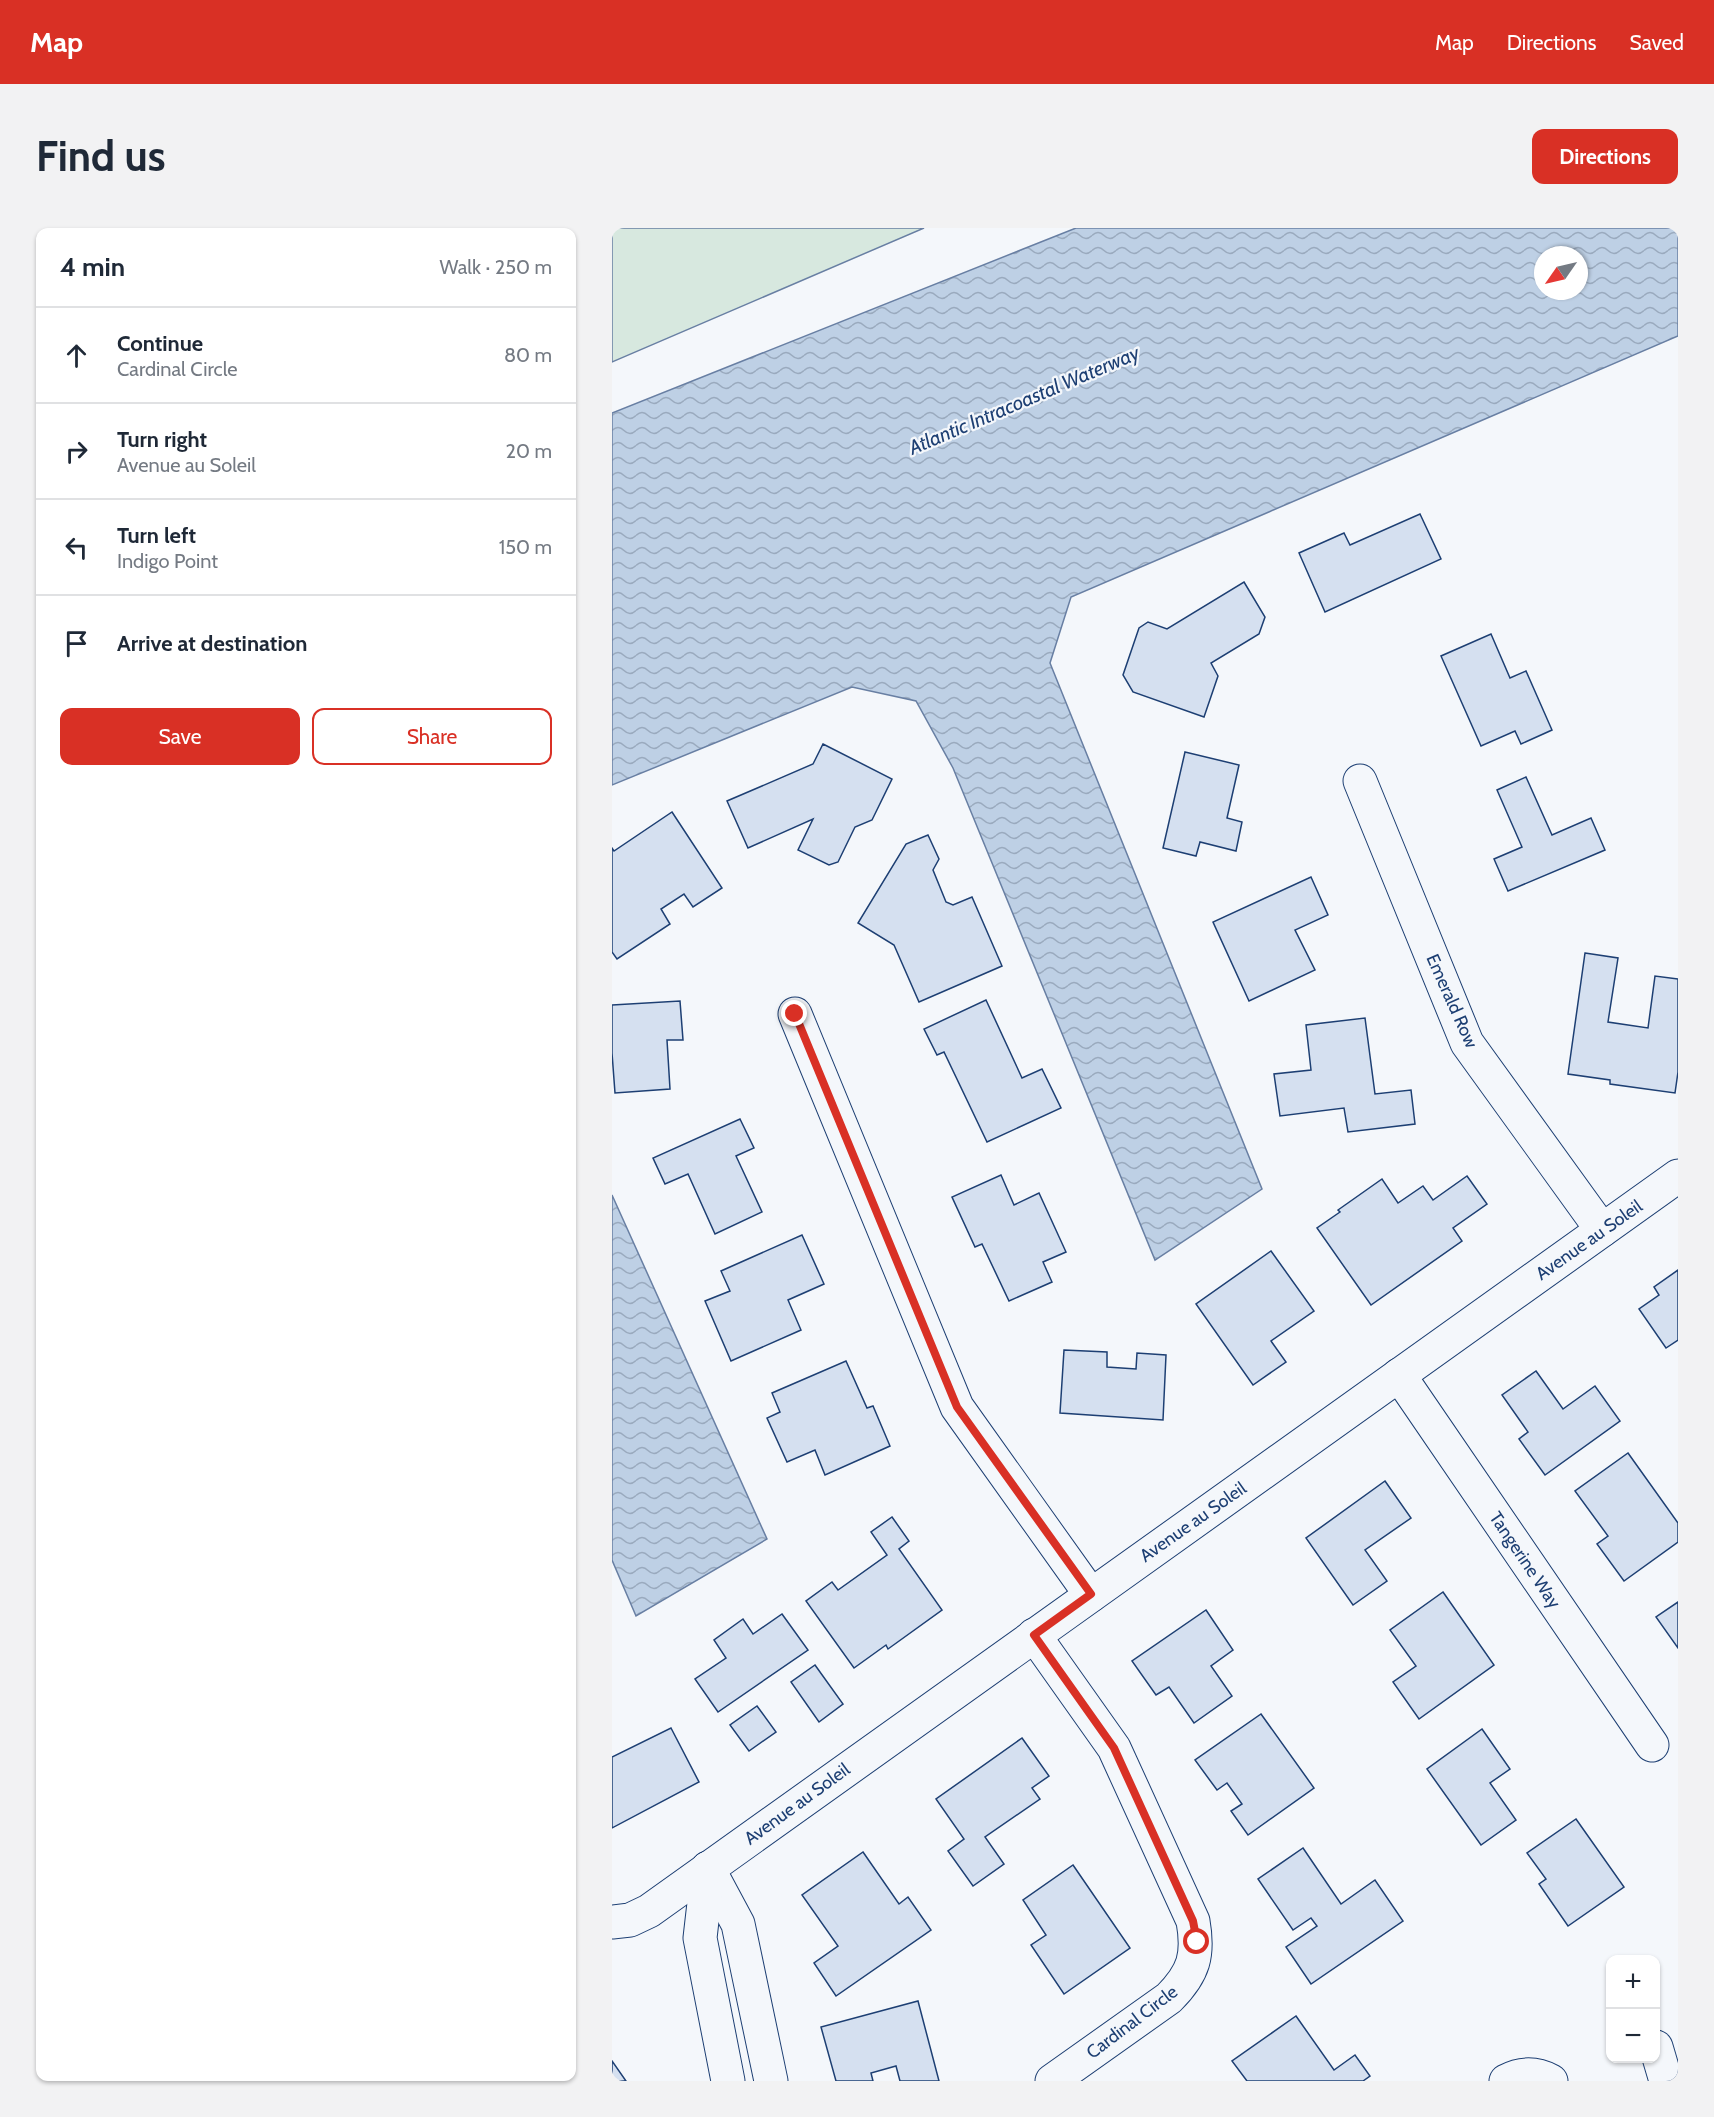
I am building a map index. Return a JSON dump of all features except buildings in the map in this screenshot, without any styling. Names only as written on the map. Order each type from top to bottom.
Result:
[{"type":"street","name":"Emerald Row","points":[[1360,781],[1467,1043],[1602,1230]]},
{"type":"street","points":[[795,1014],[957,1407],[1091,1594]]},
{"type":"street","name":"Avenue au Soleil","points":[[612,1922],[630,1920],[649,1911],[1678,1176]]},
{"type":"street","name":"Tangerine Way","points":[[1399,1375],[1652,1745]]},
{"type":"street","name":"Cardinal Circle","points":[[1034,1635],[1114,1748],[1193,1921],[1197,1942],[1194,1963],[1184,1983],[1052,2081]]},
{"type":"street","points":[[708,1868],[700,1938],[729,2081]]},
{"type":"street","points":[[708,1868],[738,1924],[771,2081]]},
{"type":"street","points":[[1660,2061],[1666,2081]]},
{"type":"street","points":[[1506,2081],[1529,2074],[1551,2081]]},
{"type":"shaded area","points":[[612,228],[924,228],[612,362]]},
{"type":"water","name":"Atlantic Intracoastal Waterway","points":[[1076,228],[1678,228],[1678,336],[1071,597],[1050,663],[1262,1189],[1155,1260],[953,768],[916,701],[852,687],[612,785],[612,413]]},
{"type":"water","points":[[612,1195],[767,1539],[636,1616],[612,1560]]},
{"type":"route","points":[[795,1014],[957,1407],[1091,1594],[1034,1635],[1114,1748],[1193,1921],[1197,1942]]}]
